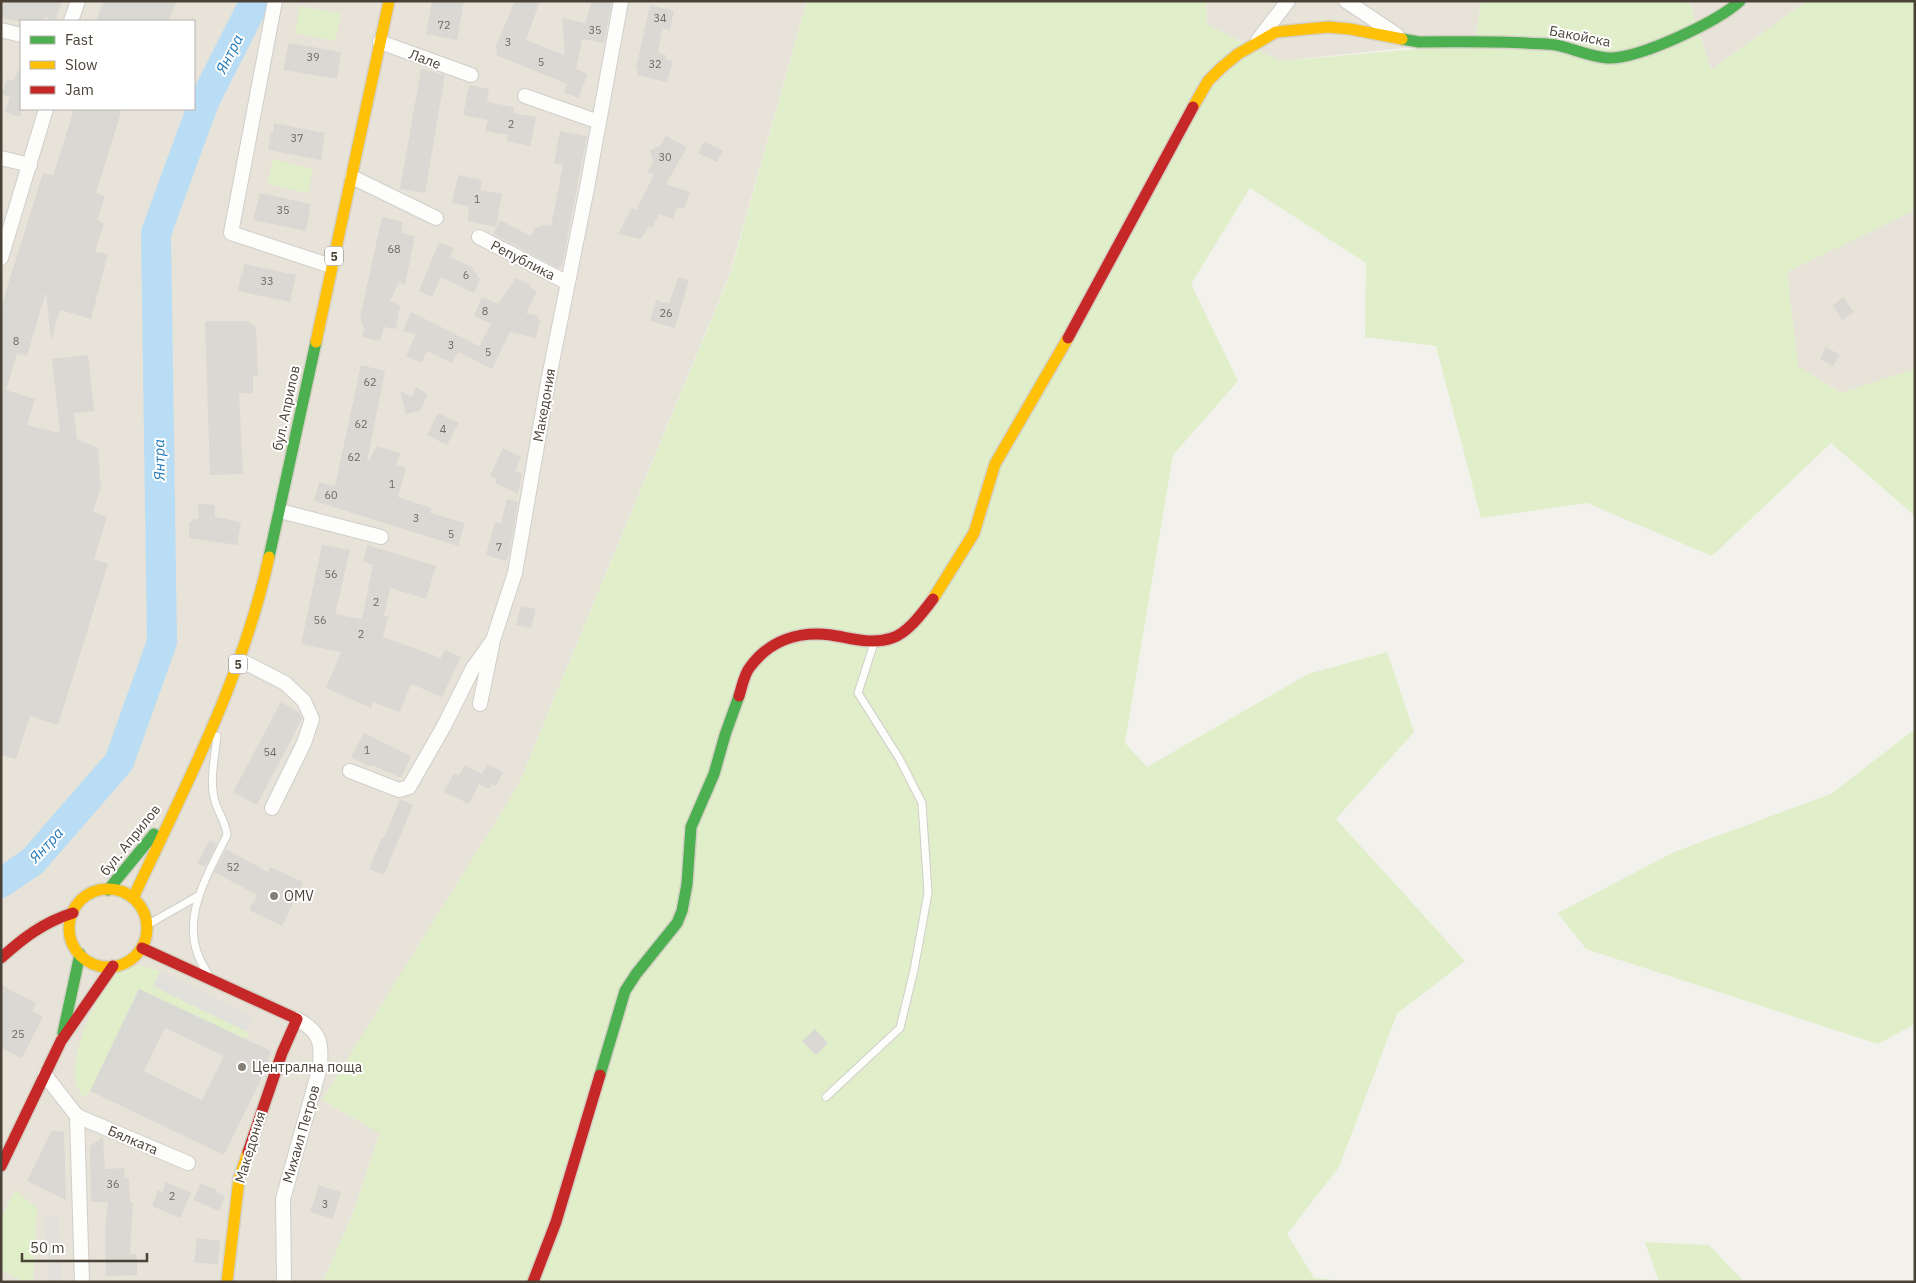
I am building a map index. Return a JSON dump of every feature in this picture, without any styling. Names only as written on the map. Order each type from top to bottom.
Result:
[{"type":"main road","name":"бул. Априлов","points":[[133,898],[218,716],[240,660],[262,591],[389,1]]},
{"type":"main road","name":"Бакойска","points":[[533,1282],[556,1222],[625,991],[677,923],[682,911],[687,884],[691,827],[714,774],[725,735],[749,668],[771,646],[791,636],[809,633],[832,635],[859,641],[892,638],[914,623],[939,592],[974,533],[995,464],[1079,320],[1187,116],[1208,81],[1221,68],[1256,42],[1276,32],[1328,28],[1350,29],[1419,42],[1535,43],[1562,46],[1591,56],[1616,58],[1649,50],[1729,11],[1740,1]]},
{"type":"main road","name":"бул. Априлов","points":[[108,890],[175,809]]},
{"type":"main road","points":[[97,891],[121,892],[133,898],[144,913],[147,925],[142,948],[130,960],[113,966],[95,964],[80,954],[71,938],[70,925],[78,904],[87,896],[97,891]]},
{"type":"main road","points":[[1,958],[38,926],[51,919],[73,913]]},
{"type":"main road","name":"Михаил Петров","points":[[142,948],[296,1019]]},
{"type":"main road","points":[[61,1041],[80,954]]},
{"type":"main road","points":[[1,1166],[61,1041],[113,966]]},
{"type":"main road","name":"Македония","points":[[227,1282],[239,1179],[282,1053],[296,1019]]},
{"type":"street","points":[[71,20],[78,1]]},
{"type":"street","points":[[275,1],[231,233],[331,266]]},
{"type":"street","name":"Македония","points":[[350,771],[399,790],[409,787],[444,726],[473,668],[493,640],[515,573],[548,382],[622,1]]},
{"type":"street","points":[[1256,42],[1288,1]]},
{"type":"street","points":[[1346,1],[1402,38]]},
{"type":"street","points":[[1,30],[20,35]]},
{"type":"street","name":"Лале","points":[[380,42],[471,75]]},
{"type":"street","points":[[525,96],[599,122]]},
{"type":"street","points":[[1,258],[46,110]]},
{"type":"street","points":[[1,158],[30,165]]},
{"type":"street","points":[[352,177],[436,218]]},
{"type":"street","name":"Република","points":[[479,238],[568,283]]},
{"type":"street","points":[[280,511],[381,537]]},
{"type":"street","points":[[480,704],[493,640]]},
{"type":"street","points":[[240,660],[285,683],[304,701],[312,719],[304,743],[272,808]]},
{"type":"street","name":"Михаил Петров","points":[[284,1282],[283,1198],[320,1067],[322,1048],[316,1032],[296,1019]]},
{"type":"street","points":[[45,1075],[77,1116],[82,1282]]},
{"type":"street","name":"Бялката","points":[[77,1116],[188,1163]]},
{"type":"lane","points":[[826,1098],[900,1028],[914,970],[928,893],[922,803],[899,758],[858,694],[875,640]]},
{"type":"lane","points":[[213,980],[199,960],[193,939],[198,896],[227,834],[227,825],[214,800],[218,716]]},
{"type":"lane","points":[[147,925],[198,896]]},
{"type":"shaded area","points":[[1,1],[807,1],[729,276],[518,786],[322,1100],[380,1133],[354,1211],[323,1282],[1,1282]]},
{"type":"shaded area","points":[[1206,1],[1481,1],[1475,44],[1442,44],[1280,61],[1207,25]]},
{"type":"shaded area","points":[[1689,1],[1807,1],[1711,70]]},
{"type":"shaded area","points":[[1915,210],[1915,370],[1841,393],[1797,366],[1787,272]]},
{"type":"shaded area","points":[[160,971],[253,1017],[245,1031],[153,986]]},
{"type":"shaded area","points":[[58,1215],[62,1282],[48,1282],[44,1216]]},
{"type":"green space","points":[[807,1],[1206,1],[1207,25],[1280,61],[1475,44],[1481,1],[1689,1],[1711,70],[1807,1],[1915,1],[1915,210],[1787,272],[1798,366],[1841,393],[1915,369],[1915,516],[1831,443],[1712,556],[1587,503],[1481,518],[1436,346],[1365,337],[1366,263],[1250,188],[1191,284],[1238,381],[1173,455],[1125,743],[1147,767],[1308,674],[1387,652],[1414,732],[1336,819],[1465,961],[1397,1014],[1339,1167],[1287,1234],[1314,1278],[1356,1282],[323,1282],[354,1211],[380,1133],[322,1100],[518,786],[730,275]]},
{"type":"green space","points":[[300,6],[341,14],[335,41],[295,33]]},
{"type":"green space","points":[[273,159],[313,169],[308,193],[268,184]]},
{"type":"green space","points":[[1915,729],[1915,1024],[1878,1044],[1586,949],[1558,913],[1674,852],[1831,794]]},
{"type":"green space","points":[[140,965],[160,971],[154,986],[249,1033],[246,1040],[139,989],[90,1091],[84,1098],[77,1085],[75,1070],[77,1053],[89,1017],[113,973]]},
{"type":"green space","points":[[15,1190],[37,1208],[33,1282],[25,1282],[1,1270],[1,1219]]},
{"type":"green space","points":[[1645,1242],[1709,1245],[1744,1282],[1659,1282]]},
{"type":"building","points":[[1,1],[62,1],[55,20],[45,17],[44,20],[20,21],[1,18]]},
{"type":"building","points":[[103,1],[177,1],[168,20],[96,20]]},
{"type":"building","points":[[432,1],[464,1],[457,40],[426,34]]},
{"type":"building","points":[[515,1],[540,1],[526,40],[565,55],[562,18],[585,23],[592,1],[612,1],[604,43],[582,39],[576,69],[588,74],[578,98],[564,92],[567,84],[496,55],[498,50],[495,48]]},
{"type":"building","points":[[650,5],[674,11],[670,30],[662,29],[658,53],[666,55],[665,59],[673,61],[667,82],[637,75],[638,69],[636,68]]},
{"type":"building","points":[[289,43],[341,52],[337,79],[283,70]]},
{"type":"building","points":[[421,69],[445,75],[425,193],[400,189]]},
{"type":"building","points":[[18,70],[20,70],[21,117],[5,112],[10,97],[2,94],[7,79],[14,81]]},
{"type":"building","points":[[469,85],[489,89],[487,102],[514,107],[513,113],[536,117],[530,146],[507,141],[508,135],[485,131],[488,120],[463,115]]},
{"type":"building","points":[[74,110],[122,110],[96,193],[105,196],[97,220],[104,223],[95,252],[108,254],[91,319],[60,310],[51,340],[46,292],[27,356],[17,353],[6,390],[35,399],[27,425],[60,433],[52,359],[88,355],[94,411],[74,413],[77,439],[98,448],[100,481],[102,482],[93,512],[107,517],[94,559],[108,564],[58,725],[30,716],[16,759],[1,755],[1,312],[43,173],[53,176]]},
{"type":"building","points":[[274,123],[325,133],[321,160],[268,150]]},
{"type":"building","points":[[560,131],[587,136],[562,266],[558,268],[493,234],[500,220],[531,236],[535,228],[543,225],[551,226],[563,165],[554,163]]},
{"type":"building","points":[[666,136],[687,147],[666,184],[690,192],[684,209],[677,207],[673,219],[659,214],[652,228],[649,226],[641,239],[618,234],[632,208],[636,210],[654,175],[647,172],[653,163],[650,150],[660,146]]},
{"type":"building","points":[[704,141],[723,151],[717,162],[698,153]]},
{"type":"building","points":[[458,175],[482,180],[480,190],[502,194],[496,227],[468,221],[469,206],[452,203]]},
{"type":"building","points":[[260,193],[311,204],[306,231],[253,220]]},
{"type":"building","points":[[382,217],[403,222],[401,233],[415,236],[405,285],[399,282],[390,301],[400,306],[396,329],[384,327],[380,341],[362,337],[364,328],[360,318]]},
{"type":"building","points":[[439,242],[454,248],[450,257],[474,268],[473,271],[478,274],[477,277],[481,278],[474,293],[441,277],[432,297],[419,291]]},
{"type":"building","points":[[244,264],[296,275],[290,302],[238,291]]},
{"type":"building","points":[[678,277],[689,280],[675,328],[650,321],[656,300],[669,304]]},
{"type":"building","points":[[516,278],[531,285],[530,287],[537,291],[526,313],[539,316],[538,319],[540,320],[536,338],[510,332],[492,369],[459,352],[452,363],[427,351],[421,363],[406,356],[416,334],[403,331],[411,312],[479,346],[491,324],[474,316],[482,297],[498,304]]},
{"type":"building","points":[[1843,297],[1854,312],[1842,320],[1833,306]]},
{"type":"building","points":[[205,321],[247,321],[256,327],[258,376],[253,376],[253,393],[239,393],[243,474],[210,475]]},
{"type":"building","points":[[1826,347],[1840,355],[1833,366],[1820,359]]},
{"type":"building","points":[[361,365],[385,371],[367,461],[369,461],[377,446],[400,453],[396,465],[406,468],[398,497],[432,508],[430,513],[465,523],[458,546],[314,501],[319,482],[335,486]]},
{"type":"building","points":[[416,387],[428,394],[420,411],[406,414],[400,391],[412,397]]},
{"type":"building","points":[[438,413],[459,423],[447,445],[427,435]]},
{"type":"building","points":[[503,448],[521,457],[515,471],[522,474],[518,494],[495,483],[497,479],[490,476]]},
{"type":"building","points":[[507,499],[518,502],[509,555],[506,561],[486,555],[495,522],[501,524]]},
{"type":"building","points":[[198,503],[215,505],[215,517],[241,522],[237,545],[189,538],[189,522],[199,518]]},
{"type":"building","points":[[322,545],[350,550],[335,614],[362,619],[373,564],[363,562],[367,545],[436,566],[426,599],[390,588],[384,616],[388,616],[383,637],[441,658],[445,650],[461,657],[442,697],[411,684],[400,712],[373,702],[371,708],[326,688],[341,652],[301,644]]},
{"type":"building","points":[[521,606],[536,609],[531,628],[516,625]]},
{"type":"building","points":[[281,702],[299,712],[302,719],[257,805],[233,792]]},
{"type":"building","points":[[364,733],[411,756],[401,778],[351,757]]},
{"type":"building","points":[[487,764],[503,772],[496,786],[492,784],[489,789],[479,784],[469,804],[444,792],[454,773],[459,775],[465,765],[482,774]]},
{"type":"building","points":[[400,799],[413,805],[384,875],[369,869]]},
{"type":"building","points":[[210,840],[217,844],[205,867],[197,863]]},
{"type":"building","points":[[226,849],[268,872],[270,867],[303,882],[282,926],[249,910],[257,895],[214,872]]},
{"type":"building","points":[[1,985],[36,1003],[32,1011],[43,1017],[22,1058],[1,1048]]},
{"type":"building","name":"Централна поща","points":[[139,989],[271,1051],[263,1075],[224,1155],[90,1091]],"holes":[[[165,1028],[224,1056],[202,1100],[144,1071]]]},
{"type":"building","points":[[815,1029],[828,1043],[816,1055],[802,1041]]},
{"type":"building","points":[[52,1130],[64,1132],[66,1200],[27,1181]]},
{"type":"building","points":[[103,1137],[105,1169],[124,1168],[125,1178],[129,1178],[130,1202],[133,1203],[130,1254],[137,1254],[137,1275],[106,1276],[105,1230],[108,1202],[91,1202],[90,1160],[90,1146]]},
{"type":"building","points":[[166,1182],[191,1193],[180,1218],[152,1206],[158,1190],[162,1192]]},
{"type":"building","points":[[201,1183],[225,1196],[219,1211],[193,1200]]},
{"type":"building","points":[[318,1185],[341,1192],[333,1219],[310,1212]]},
{"type":"building","points":[[197,1238],[220,1241],[218,1265],[194,1262]]},
{"type":"waterway","name":"Янтра","points":[[1,883],[33,861],[119,762],[162,642],[156,233],[204,102],[255,1]]},
{"type":"traffic: fast","points":[[1402,39],[1419,42],[1550,44],[1596,56],[1608,58],[1622,57],[1657,46],[1696,29],[1729,10],[1740,1]]},
{"type":"traffic: fast","points":[[269,557],[316,342]]},
{"type":"traffic: fast","points":[[600,1075],[625,991],[636,974],[677,923],[682,911],[687,884],[691,827],[714,774],[739,696]]},
{"type":"traffic: fast","points":[[108,890],[154,834]]},
{"type":"traffic: fast","points":[[63,1033],[80,954]]},
{"type":"traffic: slow","points":[[316,342],[389,1]]},
{"type":"traffic: slow","points":[[1193,107],[1208,81],[1221,68],[1238,54],[1276,32],[1328,27],[1350,29],[1402,39]]},
{"type":"traffic: slow","points":[[933,599],[974,533],[995,464],[1068,338]]},
{"type":"traffic: slow","points":[[133,898],[211,731],[244,645],[258,602],[269,557]]},
{"type":"traffic: slow","points":[[108,889],[123,892],[135,901],[144,913],[147,928],[144,943],[135,955],[123,964],[108,967],[93,964],[81,955],[72,943],[69,928],[72,913],[81,901],[93,892],[108,889]]},
{"type":"traffic: slow","points":[[227,1282],[239,1179],[248,1152]]},
{"type":"traffic: jam","points":[[1068,338],[1193,107]]},
{"type":"traffic: jam","points":[[739,696],[748,670],[758,658],[776,644],[797,636],[819,634],[869,641],[892,638],[904,632],[933,599]]},
{"type":"traffic: jam","points":[[1,958],[34,931],[73,913]]},
{"type":"traffic: jam","points":[[142,948],[297,1019],[282,1053],[248,1152]]},
{"type":"traffic: jam","points":[[1,1166],[61,1041],[113,966]]},
{"type":"traffic: jam","points":[[533,1282],[556,1222],[600,1075]]},
{"type":"place","name":"OMV","points":[[274,896]]},
{"type":"place","name":"Централна поща","points":[[242,1067]]}]
